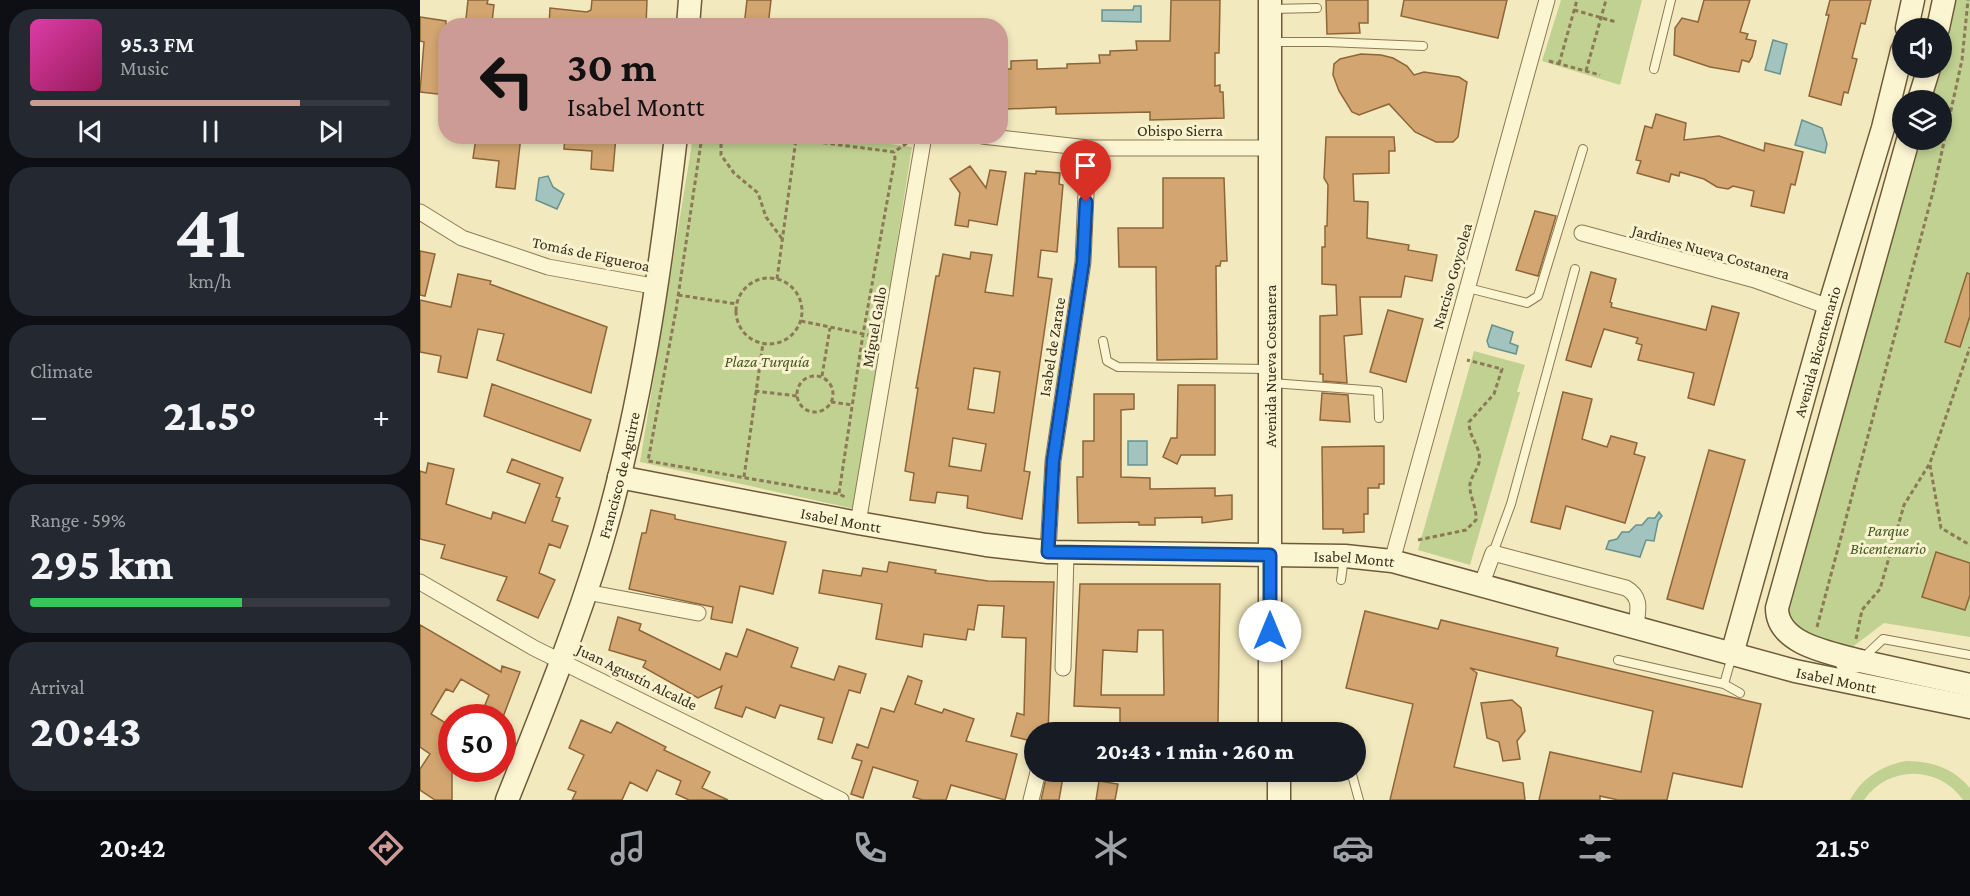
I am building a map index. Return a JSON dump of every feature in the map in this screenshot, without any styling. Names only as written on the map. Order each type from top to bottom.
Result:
[{"type":"main road","points":[[689,18],[690,0]]},
{"type":"main road","points":[[1909,18],[1913,0]]},
{"type":"main road","points":[[1940,18],[1944,0]]},
{"type":"main road","name":"Avenida Nueva Costanera","points":[[1270,5],[1270,722]]},
{"type":"main road","name":"Avenida Bicentenario","points":[[1734,648],[1895,78]]},
{"type":"main road","name":"Francisco de Aguirre","points":[[507,800],[562,661],[586,592],[668,291],[676,144]]},
{"type":"main road","name":"Avenida Bicentenario","points":[[1858,650],[1805,644],[1791,636],[1778,621],[1777,608],[1905,150]]},
{"type":"main road","name":"Isabel Montt","points":[[619,477],[858,524],[986,545],[1057,552],[1344,556],[1392,561],[1636,626],[1734,648],[1836,663],[1858,650],[1970,685]]},
{"type":"main road","name":"Isabel Montt","points":[[1734,648],[1795,671],[1970,707]]},
{"type":"main road","points":[[1265,800],[1267,782]]},
{"type":"main road","points":[[1279,782],[1279,800]]},
{"type":"street","name":"Narciso Goycolea","points":[[1392,561],[1547,0]]},
{"type":"street","name":"Obispo Sierra","points":[[1008,139],[1088,148],[1270,148]]},
{"type":"street","name":"Miguel Gallo","points":[[858,524],[923,144]]},
{"type":"street","name":"Isabel de Zarate","points":[[1057,552],[1053,461],[1083,262],[1088,148]]},
{"type":"street","name":"Tomás de Figueroa","points":[[420,212],[462,238],[548,267],[668,291]]},
{"type":"street","name":"Jardines Nueva Costanera","points":[[1582,234],[1755,280],[1829,308]]},
{"type":"street","points":[[1057,552],[1063,668]]},
{"type":"street","points":[[1481,586],[1493,553],[1626,588],[1635,593],[1638,602],[1636,626]]},
{"type":"street","name":"Juan Agustín Alcalde","points":[[420,582],[526,643],[841,800]]},
{"type":"street","points":[[586,592],[698,613]]},
{"type":"street","points":[[1031,800],[1035,782]]},
{"type":"lane","points":[[1654,69],[1671,0]]},
{"type":"lane","points":[[1270,5],[1317,8]]},
{"type":"lane","points":[[1270,42],[1423,46]]},
{"type":"lane","points":[[1468,288],[1527,303],[1538,296],[1583,149]]},
{"type":"lane","points":[[1493,553],[1511,504],[1575,269]]},
{"type":"lane","points":[[1103,341],[1107,361],[1118,367],[1270,376],[1378,391],[1379,418]]},
{"type":"lane","points":[[1341,580],[1344,556]]},
{"type":"lane","points":[[1858,650],[1883,639],[1970,655]]},
{"type":"lane","points":[[1724,684],[1734,648]]},
{"type":"lane","points":[[1618,660],[1724,684],[1740,693]]},
{"type":"lane","points":[[1354,782],[1359,800]]},
{"type":"path","points":[[1559,64],[1577,0]]},
{"type":"path","points":[[1586,71],[1606,0]]},
{"type":"path","points":[[1814,636],[1933,192],[1962,60],[1968,0]]},
{"type":"path","points":[[1574,10],[1617,22]]},
{"type":"path","points":[[1549,61],[1600,75]]},
{"type":"path","points":[[700,144],[668,291],[648,460],[839,494],[863,334],[895,158],[894,152],[834,144]]},
{"type":"path","points":[[721,144],[721,154],[734,173],[758,193],[766,217],[783,240]]},
{"type":"path","points":[[777,279],[795,144]]},
{"type":"path","points":[[768,278],[777,279],[787,283],[800,299],[801,321],[790,336],[782,341],[763,343],[753,340],[739,325],[737,304],[740,296],[751,283],[768,278]]},
{"type":"path","points":[[668,291],[737,304]]},
{"type":"path","points":[[801,321],[890,339]]},
{"type":"path","points":[[796,396],[802,407],[810,411],[823,410],[831,402],[833,389],[822,376],[830,327]]},
{"type":"path","points":[[744,477],[763,343]]},
{"type":"path","points":[[1858,650],[1862,610],[1880,589],[1904,505],[1930,463],[1970,347]]},
{"type":"path","points":[[1418,540],[1466,530],[1476,520],[1477,511],[1470,482],[1479,464],[1479,454],[1469,432],[1469,422],[1494,394],[1502,369],[1467,360]]},
{"type":"path","points":[[796,396],[803,380],[809,376],[822,376]]},
{"type":"path","points":[[755,391],[796,396]]},
{"type":"path","points":[[831,402],[854,405]]},
{"type":"path","points":[[1930,463],[1941,528],[1970,545]]},
{"type":"green space","points":[[1561,0],[1642,0],[1620,85],[1542,61]]},
{"type":"green space","name":"Parque Bicentenario","points":[[1950,0],[1970,0],[1970,637],[1884,623],[1851,648],[1807,638],[1788,618],[1788,595],[1909,150],[1952,150],[1952,90],[1926,90],[1929,78],[1952,78],[1952,18],[1946,18]]},
{"type":"green space","name":"Plaza Turquía","points":[[692,144],[890,144],[912,147],[855,509],[640,462]]},
{"type":"green space","points":[[1474,351],[1525,365],[1517,392],[1520,392],[1470,565],[1418,550]]},
{"type":"green space","points":[[1906,761],[1933,764],[1956,775],[1970,788],[1970,800],[1963,800],[1941,780],[1927,775],[1914,774],[1900,775],[1886,780],[1864,800],[1850,800],[1860,785],[1873,774],[1888,766]]},
{"type":"water","points":[[1134,6],[1141,6],[1141,22],[1102,21],[1102,10],[1133,10]]},
{"type":"water","points":[[1773,40],[1787,44],[1780,74],[1765,70]]},
{"type":"water","points":[[1802,120],[1822,128],[1827,144],[1825,153],[1795,145]]},
{"type":"water","points":[[548,176],[553,187],[564,194],[557,209],[536,200],[539,178]]},
{"type":"water","points":[[1492,325],[1513,332],[1510,343],[1518,346],[1516,354],[1489,347],[1487,341]]},
{"type":"water","points":[[1128,441],[1147,441],[1147,465],[1128,465]]},
{"type":"water","points":[[1659,512],[1662,516],[1658,521],[1654,541],[1646,540],[1640,557],[1606,549],[1609,541],[1617,539],[1622,532],[1629,532],[1636,525],[1642,525],[1648,518],[1655,518]]},
{"type":"building","points":[[468,0],[488,0],[487,4],[494,5],[492,18],[466,18]]},
{"type":"building","points":[[592,0],[647,0],[646,18],[549,18],[550,8],[587,12],[591,10]]},
{"type":"building","points":[[747,0],[771,0],[769,18],[745,18]]},
{"type":"building","points":[[1171,0],[1220,0],[1219,53],[1215,53],[1215,86],[1220,85],[1220,92],[1223,92],[1224,118],[1150,120],[1150,112],[1056,114],[1056,107],[1008,109],[1008,69],[1011,69],[1011,61],[1037,60],[1037,69],[1067,68],[1067,64],[1100,63],[1099,55],[1110,55],[1110,51],[1137,50],[1136,41],[1170,41]]},
{"type":"building","points":[[1326,0],[1368,0],[1368,23],[1359,23],[1360,33],[1327,34]]},
{"type":"building","points":[[1404,0],[1507,0],[1498,38],[1401,16]]},
{"type":"building","points":[[1704,0],[1750,0],[1740,32],[1748,34],[1746,39],[1756,41],[1752,57],[1749,62],[1742,60],[1739,72],[1710,67],[1674,55],[1675,28],[1682,18],[1698,22]]},
{"type":"building","points":[[1830,0],[1871,0],[1865,24],[1861,23],[1852,58],[1857,59],[1848,93],[1844,92],[1841,105],[1809,96],[1829,15],[1826,15]]},
{"type":"building","points":[[420,17],[438,20],[438,94],[420,92],[424,42],[420,41]]},
{"type":"building","points":[[1361,54],[1393,58],[1407,66],[1414,75],[1424,72],[1459,77],[1467,82],[1458,137],[1453,142],[1436,142],[1415,132],[1389,104],[1359,115],[1352,112],[1339,91],[1333,75],[1334,64],[1340,59]]},
{"type":"building","points":[[1656,114],[1686,123],[1684,140],[1719,136],[1764,151],[1765,143],[1803,152],[1795,185],[1791,184],[1784,213],[1751,206],[1754,191],[1733,186],[1728,189],[1717,187],[1704,179],[1680,172],[1679,176],[1671,174],[1669,182],[1637,173],[1641,161],[1636,160],[1645,126],[1652,128]]},
{"type":"building","points":[[1326,137],[1394,137],[1395,151],[1389,151],[1389,173],[1353,174],[1354,201],[1368,202],[1367,238],[1409,245],[1408,250],[1437,255],[1432,281],[1405,276],[1401,297],[1360,297],[1362,334],[1344,336],[1347,383],[1323,381],[1323,374],[1320,374],[1320,316],[1337,315],[1336,285],[1322,284],[1322,247],[1325,247],[1325,226],[1327,226],[1328,185],[1324,178]]},
{"type":"building","points":[[475,144],[520,144],[515,189],[496,187],[499,161],[473,158]]},
{"type":"building","points":[[564,144],[615,144],[613,171],[591,169],[592,151],[564,149]]},
{"type":"building","points":[[970,166],[986,188],[990,170],[1006,172],[997,225],[969,220],[968,227],[955,225],[960,193],[950,179]]},
{"type":"building","points":[[1036,171],[1060,173],[1059,184],[1063,185],[1057,252],[1041,250],[1038,277],[1052,279],[1024,471],[1030,472],[1022,519],[967,508],[968,496],[937,492],[935,503],[910,500],[914,473],[905,471],[918,388],[916,388],[936,276],[939,276],[943,254],[970,259],[971,252],[992,255],[985,292],[1013,296],[1025,173],[1036,174]],"holes":[[[974,368],[1000,372],[994,413],[968,409]],[[953,438],[986,444],[981,471],[949,466]]]},
{"type":"building","points":[[1163,178],[1224,178],[1227,261],[1221,261],[1220,266],[1216,266],[1217,359],[1157,360],[1156,267],[1119,267],[1118,228],[1163,228]]},
{"type":"building","points":[[1535,211],[1556,216],[1538,276],[1516,270]]},
{"type":"building","points":[[420,251],[435,254],[425,296],[420,295]]},
{"type":"building","points":[[1591,272],[1616,279],[1610,302],[1611,307],[1706,330],[1712,306],[1739,313],[1714,405],[1688,398],[1694,373],[1638,360],[1642,345],[1636,343],[1638,338],[1604,329],[1591,367],[1566,360]]},
{"type":"building","points":[[1967,273],[1970,274],[1970,316],[1960,347],[1945,342]]},
{"type":"building","points":[[458,274],[491,281],[490,284],[607,327],[591,393],[497,360],[504,334],[478,329],[467,378],[438,372],[441,356],[420,352],[420,300],[451,307]]},
{"type":"building","points":[[1388,310],[1423,319],[1406,382],[1370,372]]},
{"type":"building","points":[[492,384],[591,420],[580,451],[484,416]]},
{"type":"building","points":[[1178,385],[1215,385],[1215,455],[1181,455],[1177,464],[1163,457],[1171,438],[1177,438]]},
{"type":"building","points":[[1563,392],[1592,399],[1582,439],[1607,447],[1611,436],[1637,443],[1634,454],[1645,457],[1625,523],[1566,506],[1560,529],[1531,522]]},
{"type":"building","points":[[1322,393],[1348,395],[1350,422],[1320,420]]},
{"type":"building","points":[[1094,394],[1134,394],[1134,409],[1121,410],[1121,477],[1150,478],[1150,489],[1215,488],[1215,496],[1232,495],[1232,519],[1202,523],[1202,517],[1155,518],[1155,525],[1139,525],[1139,522],[1078,523],[1077,477],[1083,477],[1083,441],[1094,441]]},
{"type":"building","points":[[1384,446],[1384,484],[1379,484],[1379,488],[1368,488],[1368,514],[1364,514],[1364,532],[1343,533],[1343,529],[1323,529],[1322,447]]},
{"type":"building","points":[[1709,450],[1745,460],[1703,609],[1667,599]]},
{"type":"building","points":[[512,459],[563,478],[556,497],[560,498],[552,521],[568,526],[560,548],[549,544],[539,573],[555,580],[538,618],[497,600],[507,577],[441,558],[445,545],[420,539],[420,471],[426,473],[428,463],[454,469],[446,504],[491,519],[493,512],[525,523],[540,484],[507,472]]},
{"type":"building","points":[[651,510],[675,515],[675,519],[786,542],[773,594],[740,586],[732,623],[711,619],[713,607],[629,589],[642,533],[646,533]]},
{"type":"building","points":[[1936,552],[1970,563],[1970,595],[1965,610],[1922,597]]},
{"type":"building","points":[[889,562],[936,570],[935,573],[988,581],[1054,582],[1048,722],[1024,722],[1024,739],[1011,736],[1017,713],[1024,715],[1026,638],[1002,637],[1004,606],[978,605],[974,630],[968,629],[966,640],[924,634],[922,647],[876,639],[882,604],[819,593],[823,570],[861,576],[863,568],[887,572]]},
{"type":"building","points":[[1080,584],[1220,584],[1218,722],[1120,722],[1120,708],[1074,706]],"holes":[[[1138,630],[1163,630],[1164,695],[1101,695],[1103,650],[1137,652]]]},
{"type":"building","points":[[1365,611],[1438,629],[1441,620],[1558,648],[1556,656],[1761,704],[1742,787],[1673,773],[1667,800],[1618,800],[1600,796],[1600,800],[1539,800],[1550,752],[1641,772],[1653,711],[1470,668],[1477,673],[1454,767],[1523,783],[1525,800],[1390,800],[1413,704],[1346,688]]},
{"type":"building","points":[[618,617],[641,624],[639,630],[720,670],[726,653],[737,657],[747,629],[798,648],[791,667],[834,680],[839,666],[866,674],[860,693],[849,690],[832,743],[818,739],[824,718],[780,705],[775,718],[746,707],[742,717],[715,708],[722,686],[698,698],[643,667],[646,661],[609,650]]},
{"type":"building","points":[[420,625],[501,672],[502,666],[520,672],[508,704],[485,704],[489,695],[461,679],[453,692],[446,689],[431,714],[438,718],[438,782],[452,782],[452,800],[435,800],[420,790],[420,769],[430,754],[420,747]]},
{"type":"building","points":[[908,676],[922,681],[915,704],[942,713],[944,709],[974,719],[966,741],[1017,754],[1005,800],[951,785],[946,800],[923,800],[913,797],[918,781],[873,767],[863,798],[851,794],[862,761],[852,758],[857,744],[868,748],[881,708],[894,712]]},
{"type":"building","points":[[1512,700],[1521,708],[1525,731],[1517,741],[1520,759],[1503,761],[1499,742],[1487,738],[1481,703]]},
{"type":"building","points":[[581,720],[611,733],[617,722],[666,747],[664,750],[710,772],[702,788],[728,800],[689,800],[676,794],[681,781],[657,770],[647,791],[630,782],[622,800],[572,800],[576,792],[568,789],[584,755],[569,748]]},
{"type":"building","points":[[1045,782],[1062,782],[1059,800],[1041,800]]},
{"type":"building","points":[[1099,782],[1118,784],[1115,800],[1096,800]]},
{"type":"route","points":[[1086,202],[1083,262],[1053,461],[1048,552],[1270,555],[1270,631]]}]
